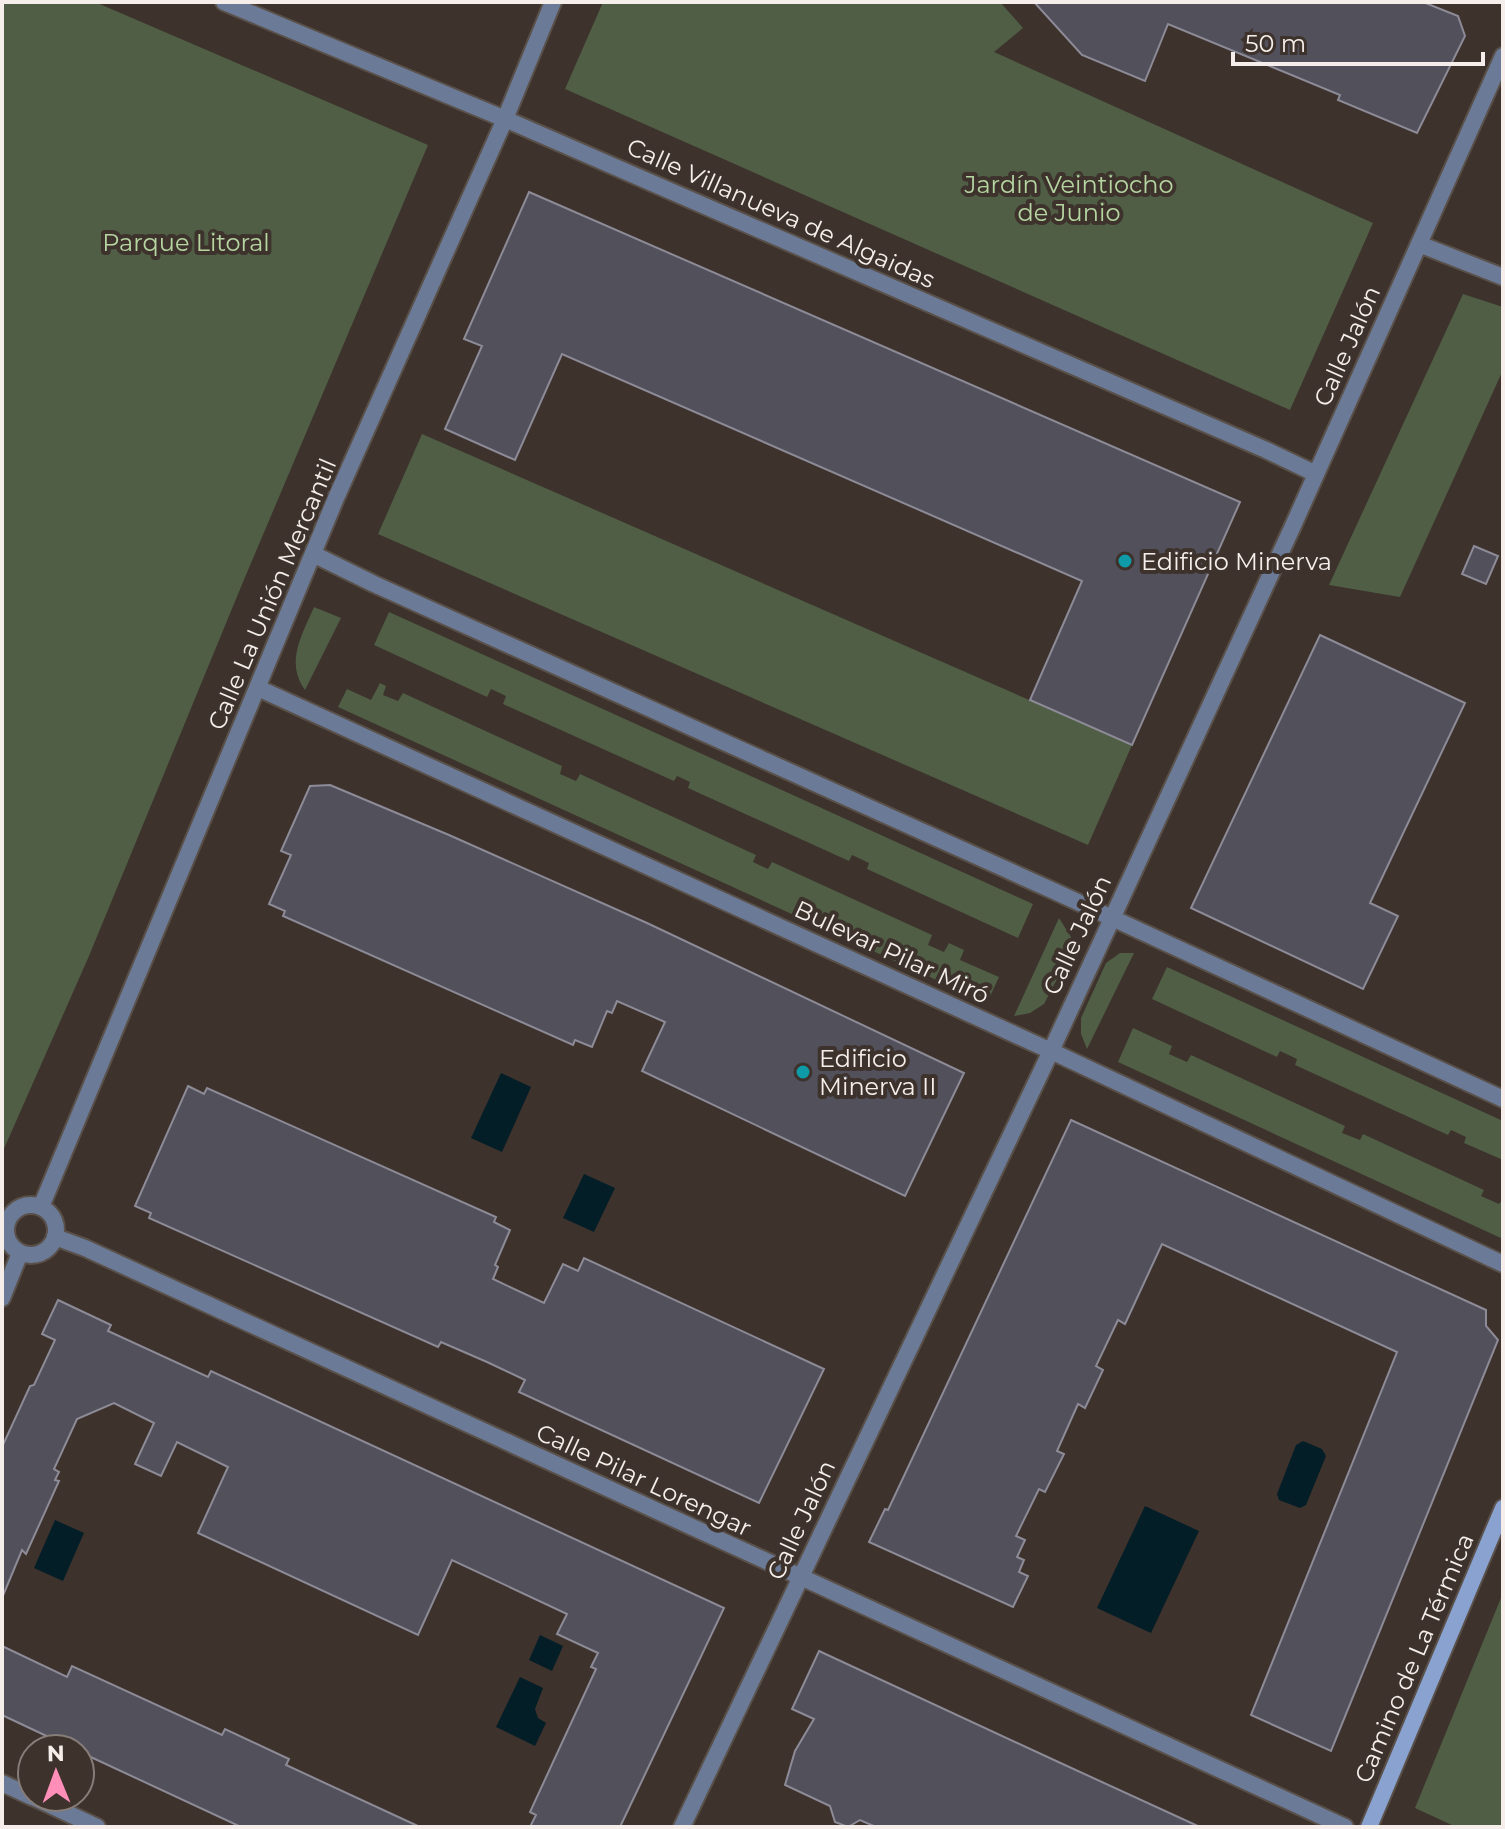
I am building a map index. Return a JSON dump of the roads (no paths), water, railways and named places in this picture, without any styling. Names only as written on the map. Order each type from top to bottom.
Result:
[{"type":"main road","name":"Camino de La Térmica","points":[[1369,1827],[1503,1508]]},
{"type":"street","name":"Calle Villanueva de Algaidas","points":[[224,2],[505,119],[1316,474]]},
{"type":"street","name":"Calle La Unión Mercantil","points":[[41,1207],[313,554],[505,119],[553,2]]},
{"type":"street","name":"Calle Jalón","points":[[682,1827],[1051,1051],[1316,474],[1503,56]]},
{"type":"street","points":[[1419,244],[1503,277]]},
{"type":"street","points":[[313,554],[1503,1099]]},
{"type":"street","name":"Bulevar Pilar Miró","points":[[258,688],[1051,1051],[1503,1264]]},
{"type":"street","points":[[23,1205],[41,1207],[53,1219],[55,1237],[47,1249],[34,1255],[20,1253],[10,1244],[5,1230],[5,1215],[23,1205]]},
{"type":"street","name":"Calle Pilar Lorengar","points":[[55,1237],[85,1248],[1345,1827]]},
{"type":"street","points":[[2,1298],[20,1253]]},
{"type":"street","points":[[67,1813],[97,1827]]},
{"type":"water","points":[[501,1073],[531,1087],[502,1152],[471,1138]]},
{"type":"water","points":[[584,1174],[615,1188],[594,1232],[563,1218]]},
{"type":"water","points":[[1303,1441],[1322,1449],[1326,1456],[1306,1505],[1300,1508],[1279,1500],[1277,1494],[1296,1445]]},
{"type":"water","points":[[1145,1506],[1199,1531],[1151,1633],[1097,1608]]},
{"type":"water","points":[[55,1520],[84,1533],[63,1581],[34,1568]]},
{"type":"water","points":[[540,1635],[563,1646],[552,1671],[529,1660]]},
{"type":"water","points":[[520,1677],[543,1688],[535,1709],[538,1718],[546,1723],[535,1746],[496,1727]]},
{"type":"place","name":"Edificio Minerva","points":[[1125,561]]},
{"type":"place","name":"Edificio Minerva II","points":[[803,1072]]},
{"type":"park label","name":"Jardín Veintiocho de Junio","points":[[1069,198]]},
{"type":"park label","name":"Parque Litoral","points":[[186,242]]}]
